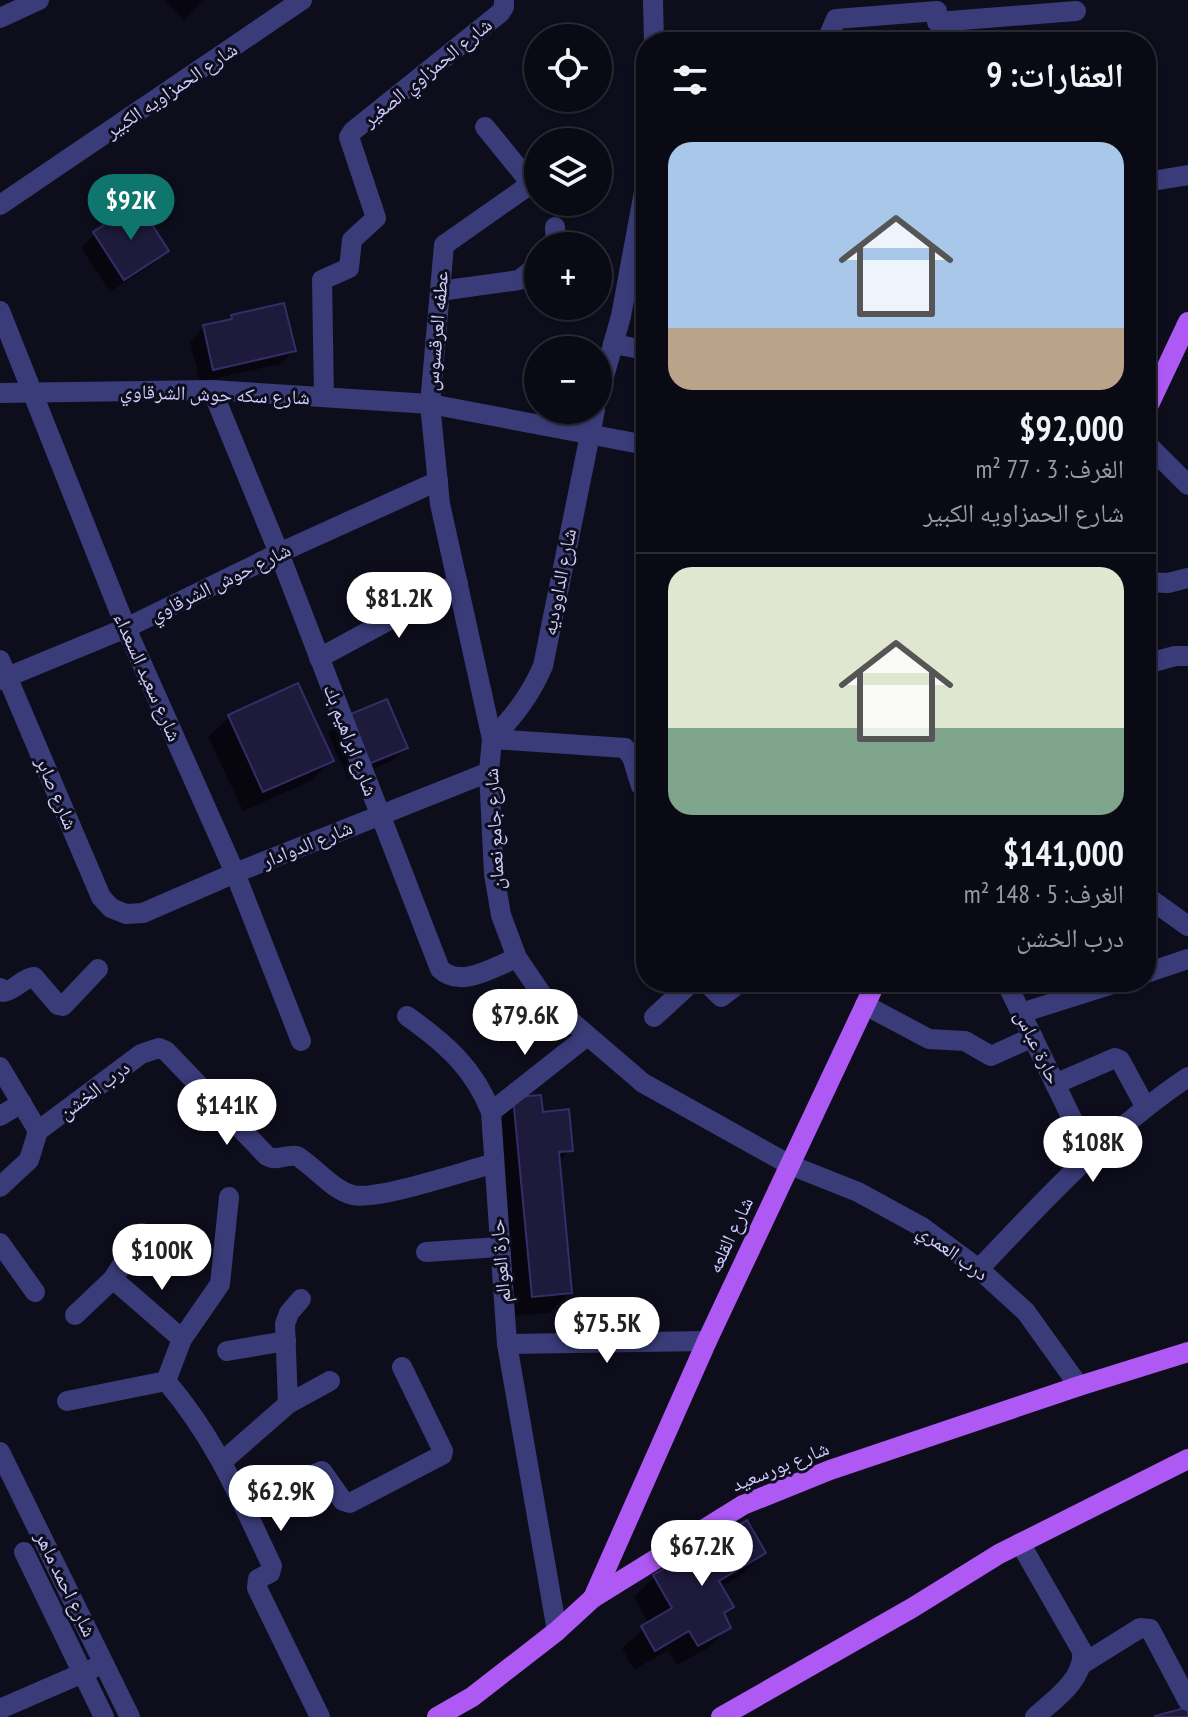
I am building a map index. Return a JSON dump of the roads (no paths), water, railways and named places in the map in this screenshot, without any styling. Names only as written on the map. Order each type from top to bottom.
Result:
[{"type":"main road","points":[[1156,390],[1188,322]]},
{"type":"main road","name":"شارع القلعه","points":[[593,1598],[707,1341],[871,992]]},
{"type":"main road","name":"شارع بورسعيد","points":[[437,1717],[472,1697],[557,1631],[593,1598],[743,1505],[830,1470],[1188,1352]]},
{"type":"main road","points":[[721,1717],[1020,1543],[1188,1459]]},
{"type":"street","points":[[0,18],[39,0]]},
{"type":"street","name":"شارع الحمزاويه الكبير","points":[[0,205],[302,0]]},
{"type":"street","name":"شارع الحمزاوي الصغير","points":[[324,397],[322,280],[349,268],[352,240],[376,218],[349,137],[500,13],[504,0]]},
{"type":"street","points":[[653,0],[654,32]]},
{"type":"street","points":[[829,32],[835,9],[937,19],[1076,11]]},
{"type":"street","name":"عطفه العرقسوس","points":[[430,404],[443,249],[447,242],[528,186],[529,181],[485,127]]},
{"type":"street","points":[[1156,180],[1188,175]]},
{"type":"street","points":[[612,348],[636,246]]},
{"type":"street","points":[[440,291],[519,280],[524,276]]},
{"type":"street","name":"شارع سعيد السعداء","points":[[0,311],[126,628],[235,873],[301,1041]]},
{"type":"street","points":[[613,344],[636,348]]},
{"type":"street","name":"شارع سكه حوش الشرقاوي","points":[[0,393],[212,390],[430,404],[636,443]]},
{"type":"street","name":"شارع ابراهيم بك","points":[[212,390],[279,553],[440,969],[453,978],[466,978],[517,958]]},
{"type":"street","name":"شارع جامع نعمان","points":[[430,404],[440,504],[492,739],[489,772],[494,874],[501,915],[517,958],[545,999],[643,1083],[790,1165]]},
{"type":"street","name":"شارع الداووديه","points":[[492,739],[531,693],[543,666],[591,424]]},
{"type":"street","points":[[1156,453],[1188,485]]},
{"type":"street","name":"شارع حوش الشرقاوي","points":[[2,673],[126,628],[279,553],[438,481]]},
{"type":"street","points":[[1156,582],[1188,578]]},
{"type":"street","points":[[319,658],[458,583]]},
{"type":"street","points":[[1156,661],[1188,656]]},
{"type":"street","name":"شارع صابر","points":[[2,673],[101,897],[111,908],[126,914]]},
{"type":"street","points":[[492,739],[625,748],[636,770]]},
{"type":"street","name":"شارع الدوادار","points":[[126,914],[143,913],[489,772]]},
{"type":"street","points":[[1156,903],[1188,926]]},
{"type":"street","points":[[1156,970],[1188,959]]},
{"type":"street","points":[[0,988],[3,992],[8,991],[27,978],[34,977],[58,1005],[63,1006],[98,969]]},
{"type":"street","points":[[654,1017],[681,992]]},
{"type":"street","name":"حارة عباس","points":[[1011,992],[1090,1156]]},
{"type":"street","points":[[1021,1013],[1087,992]]},
{"type":"street","points":[[865,1005],[929,1039],[965,1041],[991,1056],[1033,1037]]},
{"type":"street","name":"حارة العوالم","points":[[407,1016],[466,1065],[481,1087],[491,1112],[492,1164],[507,1344],[557,1631]]},
{"type":"street","points":[[491,1112],[586,1037]]},
{"type":"street","name":"درب الخشن","points":[[0,1187],[29,1160],[38,1131],[141,1054],[159,1048],[166,1051],[267,1156],[277,1159],[297,1156],[343,1191],[355,1196],[379,1194],[492,1164]]},
{"type":"street","points":[[1055,1084],[1115,1058],[1120,1060],[1145,1106]]},
{"type":"street","points":[[0,1067],[38,1131]]},
{"type":"street","points":[[979,1269],[1090,1156],[1145,1106],[1188,1077]]},
{"type":"street","points":[[0,1116],[22,1103]]},
{"type":"street","name":"درب العمري","points":[[790,1165],[858,1192],[922,1227],[979,1269],[1026,1312],[1079,1386]]},
{"type":"street","points":[[166,1381],[182,1339],[220,1284],[229,1197]]},
{"type":"street","points":[[75,1315],[113,1279],[142,1233]]},
{"type":"street","points":[[0,1243],[35,1292]]},
{"type":"street","points":[[426,1252],[499,1247]]},
{"type":"street","points":[[113,1279],[182,1339]]},
{"type":"street","points":[[288,1404],[287,1317],[301,1299]]},
{"type":"street","points":[[227,1351],[286,1341]]},
{"type":"street","points":[[507,1344],[707,1341]]},
{"type":"street","points":[[243,1504],[319,1471],[326,1474],[343,1501],[350,1503],[443,1453],[402,1367]]},
{"type":"street","points":[[67,1401],[166,1381]]},
{"type":"street","points":[[166,1381],[204,1429],[223,1461],[272,1566],[270,1573],[258,1579],[257,1588],[320,1717]]},
{"type":"street","points":[[223,1461],[288,1404],[330,1381]]},
{"type":"street","name":"شارع احمد ماهر","points":[[2,1459],[130,1717]]},
{"type":"street","points":[[1020,1543],[1082,1651],[1084,1663]]},
{"type":"street","points":[[24,1552],[104,1717]]},
{"type":"street","points":[[1035,1717],[1055,1710],[1084,1663],[1140,1628],[1150,1629],[1188,1701]]},
{"type":"street","points":[[0,1709],[105,1664]]}]
